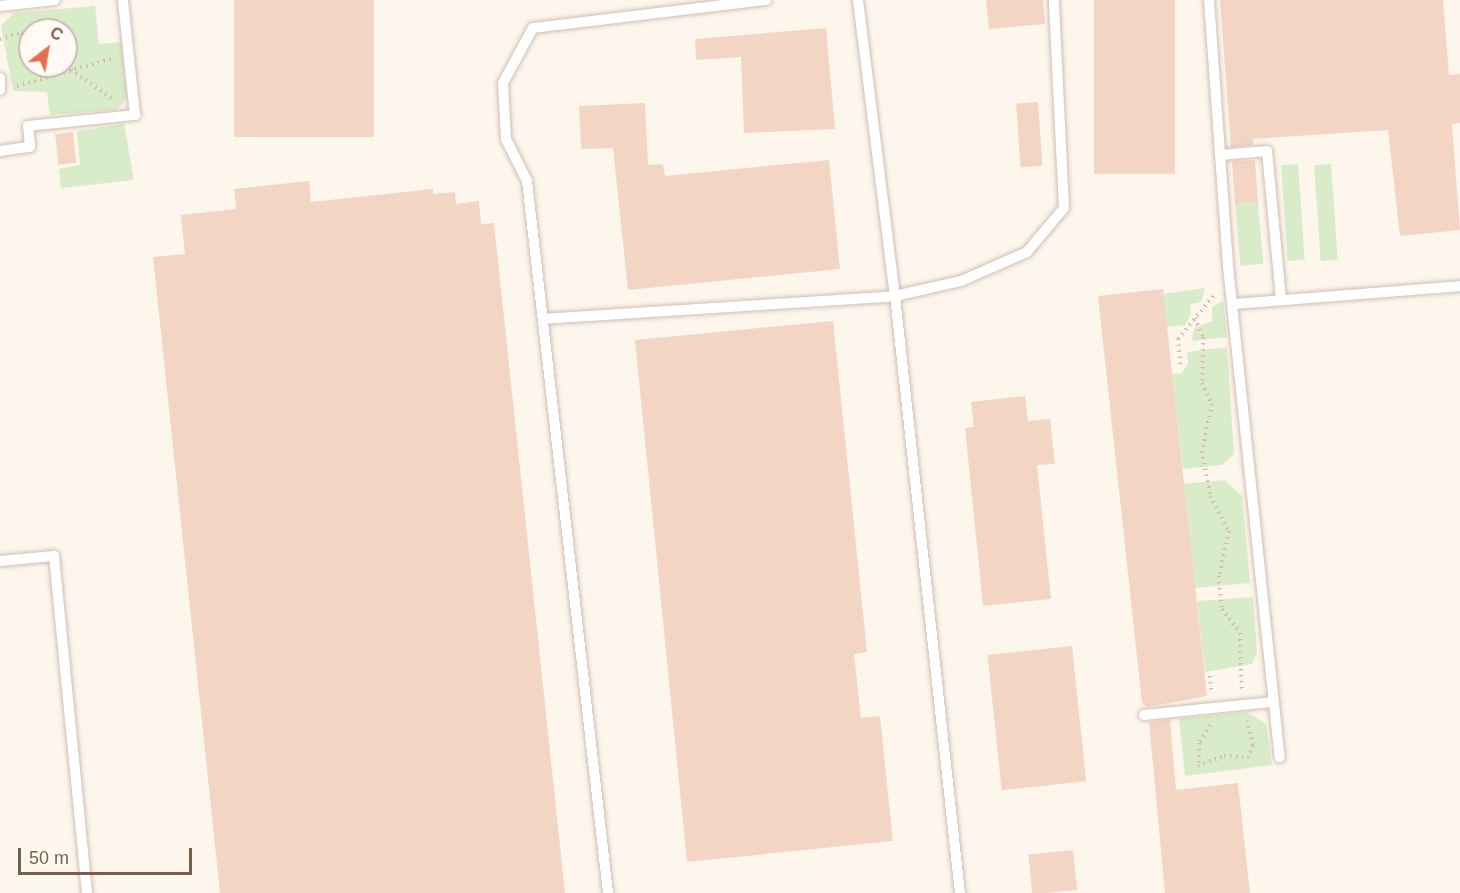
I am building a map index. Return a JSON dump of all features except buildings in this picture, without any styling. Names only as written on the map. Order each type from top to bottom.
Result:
[{"type":"lane","points":[[0,6],[55,0]]},
{"type":"lane","points":[[0,151],[30,147],[28,126],[135,115],[123,0]]},
{"type":"lane","points":[[608,893],[527,181],[506,139],[503,83],[533,28],[766,0]]},
{"type":"lane","points":[[858,0],[895,296],[960,893]]},
{"type":"lane","points":[[543,319],[895,296],[961,281],[1027,252],[1064,208],[1054,0]]},
{"type":"lane","points":[[1209,0],[1231,289],[1280,757]]},
{"type":"lane","points":[[0,78],[1,89]]},
{"type":"lane","points":[[1220,155],[1267,151],[1281,300]]},
{"type":"lane","points":[[1233,304],[1460,286]]},
{"type":"lane","points":[[0,561],[54,556],[87,893]]},
{"type":"lane","points":[[1144,715],[1273,702]]},
{"type":"path","points":[[0,39],[18,34]]},
{"type":"path","points":[[78,68],[128,53]]},
{"type":"path","points":[[78,74],[135,115]]},
{"type":"path","points":[[1,89],[42,78]]},
{"type":"path","points":[[1180,364],[1178,339],[1215,293],[1231,289]]},
{"type":"path","points":[[1195,318],[1204,344],[1202,383],[1212,404],[1202,451],[1210,496],[1229,531],[1219,576],[1222,609],[1240,633],[1244,705],[1252,754],[1240,760],[1224,756],[1198,766],[1199,743],[1209,731],[1213,708],[1210,676]]},
{"type":"green space","points":[[95,6],[99,44],[121,42],[127,98],[117,110],[50,115],[47,92],[13,91],[1,26],[14,13]]},
{"type":"green space","points":[[124,124],[134,180],[61,188],[59,169],[80,165],[77,131]]},
{"type":"green space","points":[[1298,164],[1305,260],[1288,261],[1281,165]]},
{"type":"green space","points":[[1331,164],[1338,260],[1321,261],[1314,165]]},
{"type":"green space","points":[[1258,203],[1263,264],[1240,266],[1235,205]]},
{"type":"green space","points":[[1205,288],[1201,302],[1190,304],[1191,315],[1185,325],[1167,327],[1163,294]]},
{"type":"green space","points":[[1223,301],[1227,337],[1192,341],[1194,328],[1212,321],[1212,307]]},
{"type":"green space","points":[[1227,347],[1234,454],[1222,465],[1183,469],[1172,374],[1182,373],[1188,364],[1187,352]]},
{"type":"green space","points":[[1224,480],[1242,496],[1250,583],[1195,588],[1184,484]]},
{"type":"green space","points":[[1253,597],[1257,653],[1252,664],[1205,672],[1197,601]]},
{"type":"green space","points":[[1246,712],[1266,724],[1272,765],[1185,776],[1179,719]]}]
